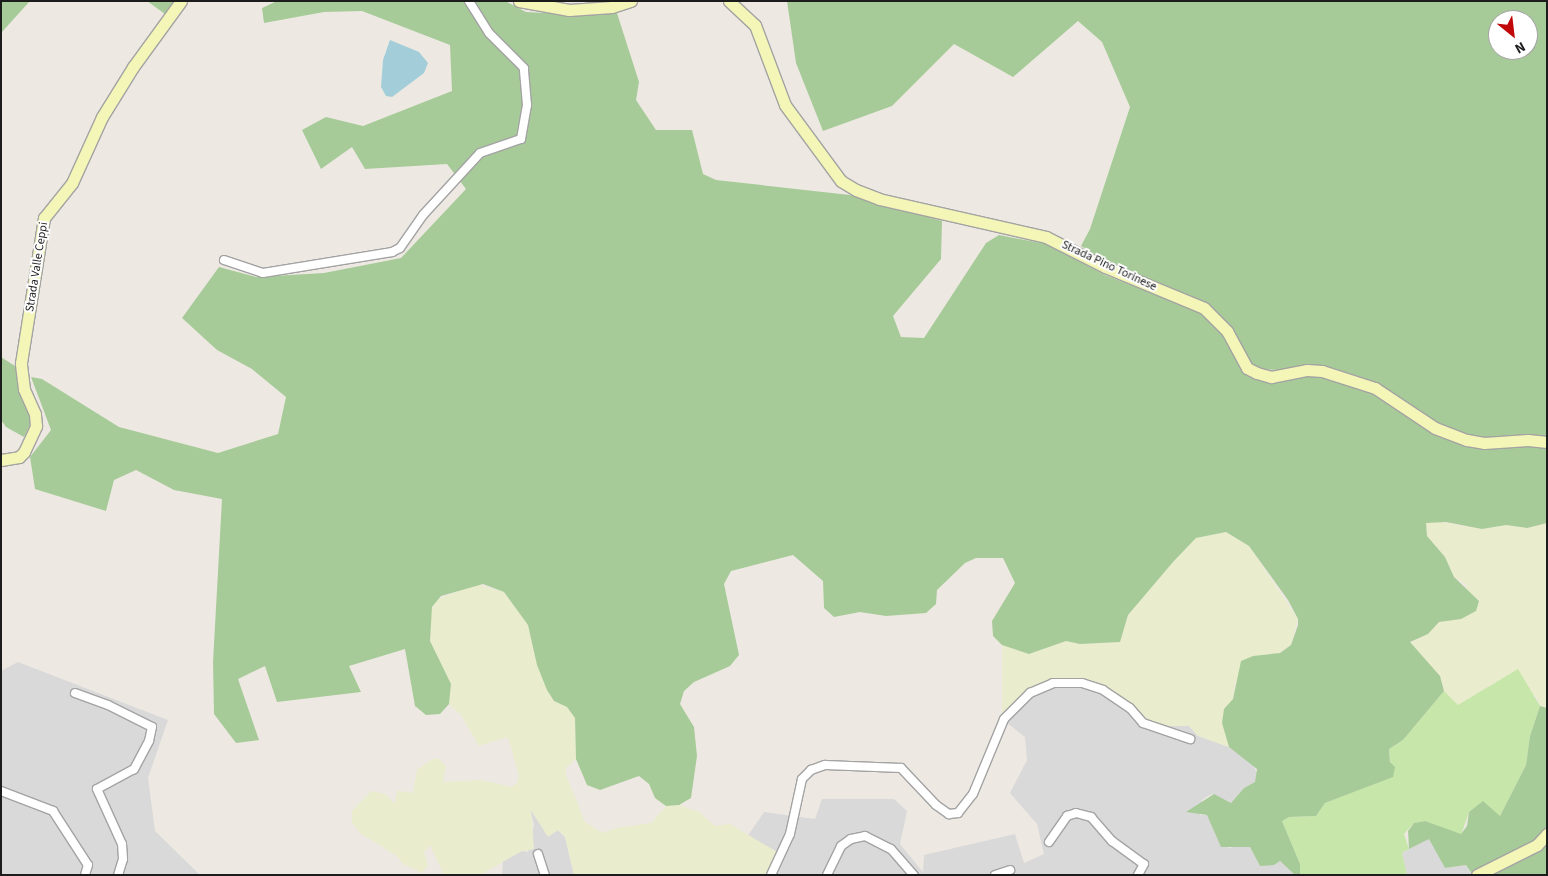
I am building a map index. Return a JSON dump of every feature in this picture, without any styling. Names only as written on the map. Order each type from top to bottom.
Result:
[{"type":"street","name":"Strada Valle Ceppi","points":[[1,460],[12,459],[24,452],[36,426],[37,419],[22,383],[21,362],[44,218],[72,184],[102,117],[133,67],[181,1]]},
{"type":"street","points":[[224,260],[263,273],[392,252],[400,248],[423,215],[480,153],[522,139],[527,105],[524,68],[489,33],[469,1]]},
{"type":"street","points":[[519,1],[569,10],[612,7],[631,1]]},
{"type":"street","name":"Strada Pino Torinese","points":[[728,1],[755,25],[785,105],[841,181],[856,190],[879,199],[1046,237],[1105,267],[1204,308],[1227,331],[1247,368],[1257,373],[1271,377],[1308,370],[1322,371],[1375,388],[1435,428],[1467,440],[1484,443],[1528,440],[1547,442]]},
{"type":"street","points":[[771,875],[790,834],[802,779],[810,770],[825,765],[901,768],[936,805],[949,814],[958,813],[966,806],[1004,719],[1030,693],[1053,683],[1082,683],[1103,690],[1130,708],[1143,723],[1190,739]]},
{"type":"street","points":[[75,694],[108,705],[152,727],[149,741],[134,769],[97,789],[122,844],[123,858],[118,875]]},
{"type":"street","points":[[1,791],[53,811],[88,865],[85,875]]},
{"type":"street","points":[[1049,842],[1067,816],[1076,813],[1091,817],[1112,841],[1144,864],[1138,875]]},
{"type":"street","points":[[1478,875],[1537,844],[1547,834]]},
{"type":"street","points":[[828,875],[842,846],[851,839],[866,836],[891,849],[914,875]]},
{"type":"street","points":[[538,854],[544,875]]},
{"type":"street","points":[[995,875],[1010,870]]},
{"type":"shaded area","points":[[18,662],[168,720],[148,778],[155,831],[200,875],[1,875],[1,671]]},
{"type":"shaded area","points":[[1078,681],[1162,726],[1189,726],[1198,736],[1229,747],[1253,764],[1258,776],[1255,782],[1244,788],[1231,803],[1213,794],[1208,796],[1202,800],[1200,815],[1207,815],[1220,840],[1229,848],[1243,845],[1250,847],[1260,866],[1280,861],[1295,875],[768,875],[777,852],[747,837],[764,812],[815,819],[822,799],[894,799],[907,811],[900,844],[923,872],[924,855],[1015,834],[1024,863],[1044,854],[1037,824],[1010,793],[1027,760],[1025,737],[1002,719],[1026,693]]},
{"type":"shaded area","points":[[530,809],[548,836],[558,830],[565,837],[574,875],[502,875],[503,860],[522,851],[528,852],[534,825]]},
{"type":"shaded area","points":[[1429,838],[1445,868],[1466,865],[1472,875],[1407,875],[1402,853]]},
{"type":"green space","points":[[1,1],[30,1],[1,33]]},
{"type":"green space","points":[[147,1],[174,1],[165,14]]},
{"type":"green space","points":[[277,1],[505,1],[526,12],[583,15],[616,10],[639,82],[636,100],[656,130],[692,130],[703,174],[716,180],[850,195],[942,221],[941,259],[893,316],[901,337],[924,338],[986,243],[999,235],[1046,244],[1105,275],[1202,313],[1222,334],[1243,372],[1255,378],[1270,382],[1308,375],[1321,377],[1373,393],[1433,433],[1465,445],[1484,449],[1528,445],[1547,448],[1547,523],[1527,528],[1506,525],[1482,529],[1446,522],[1426,523],[1427,536],[1445,557],[1454,577],[1479,601],[1476,611],[1461,619],[1439,622],[1428,634],[1410,642],[1440,676],[1444,691],[1403,740],[1389,749],[1390,762],[1395,767],[1393,777],[1325,803],[1316,816],[1289,817],[1282,821],[1300,864],[1300,875],[1295,875],[1280,861],[1274,865],[1260,866],[1250,847],[1221,847],[1207,815],[1186,812],[1214,794],[1231,803],[1244,788],[1255,782],[1257,769],[1229,747],[1222,723],[1224,709],[1233,699],[1241,661],[1253,656],[1280,653],[1291,645],[1298,625],[1298,619],[1288,600],[1249,546],[1226,532],[1196,538],[1128,615],[1120,642],[1080,644],[1066,641],[1029,654],[1002,645],[993,636],[992,621],[1015,583],[1003,558],[976,558],[965,563],[937,590],[936,604],[926,613],[886,616],[860,612],[834,617],[824,608],[823,581],[793,555],[731,571],[724,584],[739,655],[730,666],[694,682],[684,691],[680,704],[694,727],[697,756],[691,798],[679,805],[666,806],[655,798],[649,784],[639,776],[600,790],[587,785],[576,759],[575,718],[567,707],[554,701],[547,690],[537,665],[528,625],[504,592],[483,584],[441,596],[432,607],[430,641],[451,684],[449,704],[440,714],[426,715],[415,706],[405,649],[349,666],[361,692],[277,702],[265,666],[238,679],[259,740],[236,743],[214,714],[213,662],[222,499],[174,490],[136,470],[114,480],[106,511],[35,489],[30,457],[51,430],[31,377],[42,379],[119,427],[218,453],[278,434],[286,397],[252,369],[217,350],[182,318],[219,267],[256,277],[324,273],[401,258],[466,189],[447,164],[365,169],[352,147],[321,169],[302,130],[326,117],[363,126],[452,91],[450,45],[362,11],[324,12],[264,23],[262,8]]},
{"type":"green space","points":[[787,1],[1547,1],[1547,437],[1485,439],[1468,436],[1438,424],[1377,384],[1349,374],[1259,369],[1250,365],[1231,329],[1207,304],[1107,262],[1081,246],[1090,229],[1130,107],[1102,42],[1078,21],[1013,77],[954,44],[892,106],[823,131],[796,63]]},
{"type":"green space","points":[[1,357],[15,366],[33,419],[24,437],[6,427],[1,420]]},
{"type":"green space","points":[[1435,521],[1482,529],[1507,525],[1527,528],[1547,523],[1547,708],[1540,706],[1536,696],[1495,682],[1472,699],[1458,705],[1444,691],[1440,676],[1410,643],[1428,634],[1439,622],[1461,619],[1467,585],[1454,577],[1445,557],[1427,536],[1426,523]]},
{"type":"green space","points":[[1226,532],[1249,546],[1298,619],[1291,645],[1274,656],[1253,656],[1235,683],[1233,699],[1223,716],[1229,747],[1198,736],[1189,726],[1162,726],[1145,719],[1108,690],[1052,681],[1002,719],[1002,645],[1029,654],[1066,641],[1080,644],[1120,642],[1128,615],[1196,538]]},
{"type":"green space","points":[[476,584],[504,592],[528,625],[537,665],[554,701],[567,707],[575,718],[576,759],[566,768],[566,775],[585,822],[603,833],[616,828],[651,823],[666,806],[679,805],[699,812],[715,826],[730,824],[777,852],[768,875],[574,875],[565,837],[558,830],[548,837],[531,810],[534,849],[522,851],[480,875],[444,875],[430,845],[424,853],[428,865],[422,873],[403,864],[397,856],[360,833],[352,822],[352,811],[371,791],[385,794],[395,804],[397,791],[413,793],[417,770],[431,760],[438,758],[446,766],[443,782],[481,780],[512,787],[517,783],[519,776],[508,737],[479,746],[461,715],[449,704],[451,684],[430,641],[431,613],[436,600]]},
{"type":"green space","points":[[1518,669],[1540,706],[1530,736],[1526,765],[1500,816],[1483,802],[1469,812],[1461,835],[1425,821],[1414,823],[1404,834],[1409,849],[1402,853],[1407,875],[1300,875],[1300,864],[1282,821],[1289,817],[1316,816],[1325,803],[1392,777],[1389,749],[1403,740],[1444,691],[1458,705]]},
{"type":"green space","points":[[1540,706],[1547,708],[1547,831],[1515,855],[1472,874],[1466,865],[1445,868],[1429,839],[1409,849],[1408,831],[1414,823],[1425,821],[1461,834],[1467,826],[1469,812],[1483,801],[1500,816],[1526,765],[1530,736]]},
{"type":"green space","points":[[1547,839],[1547,875],[1483,875]]},
{"type":"water","points":[[390,40],[419,52],[428,63],[424,73],[392,97],[386,96],[381,87],[383,60]]}]
